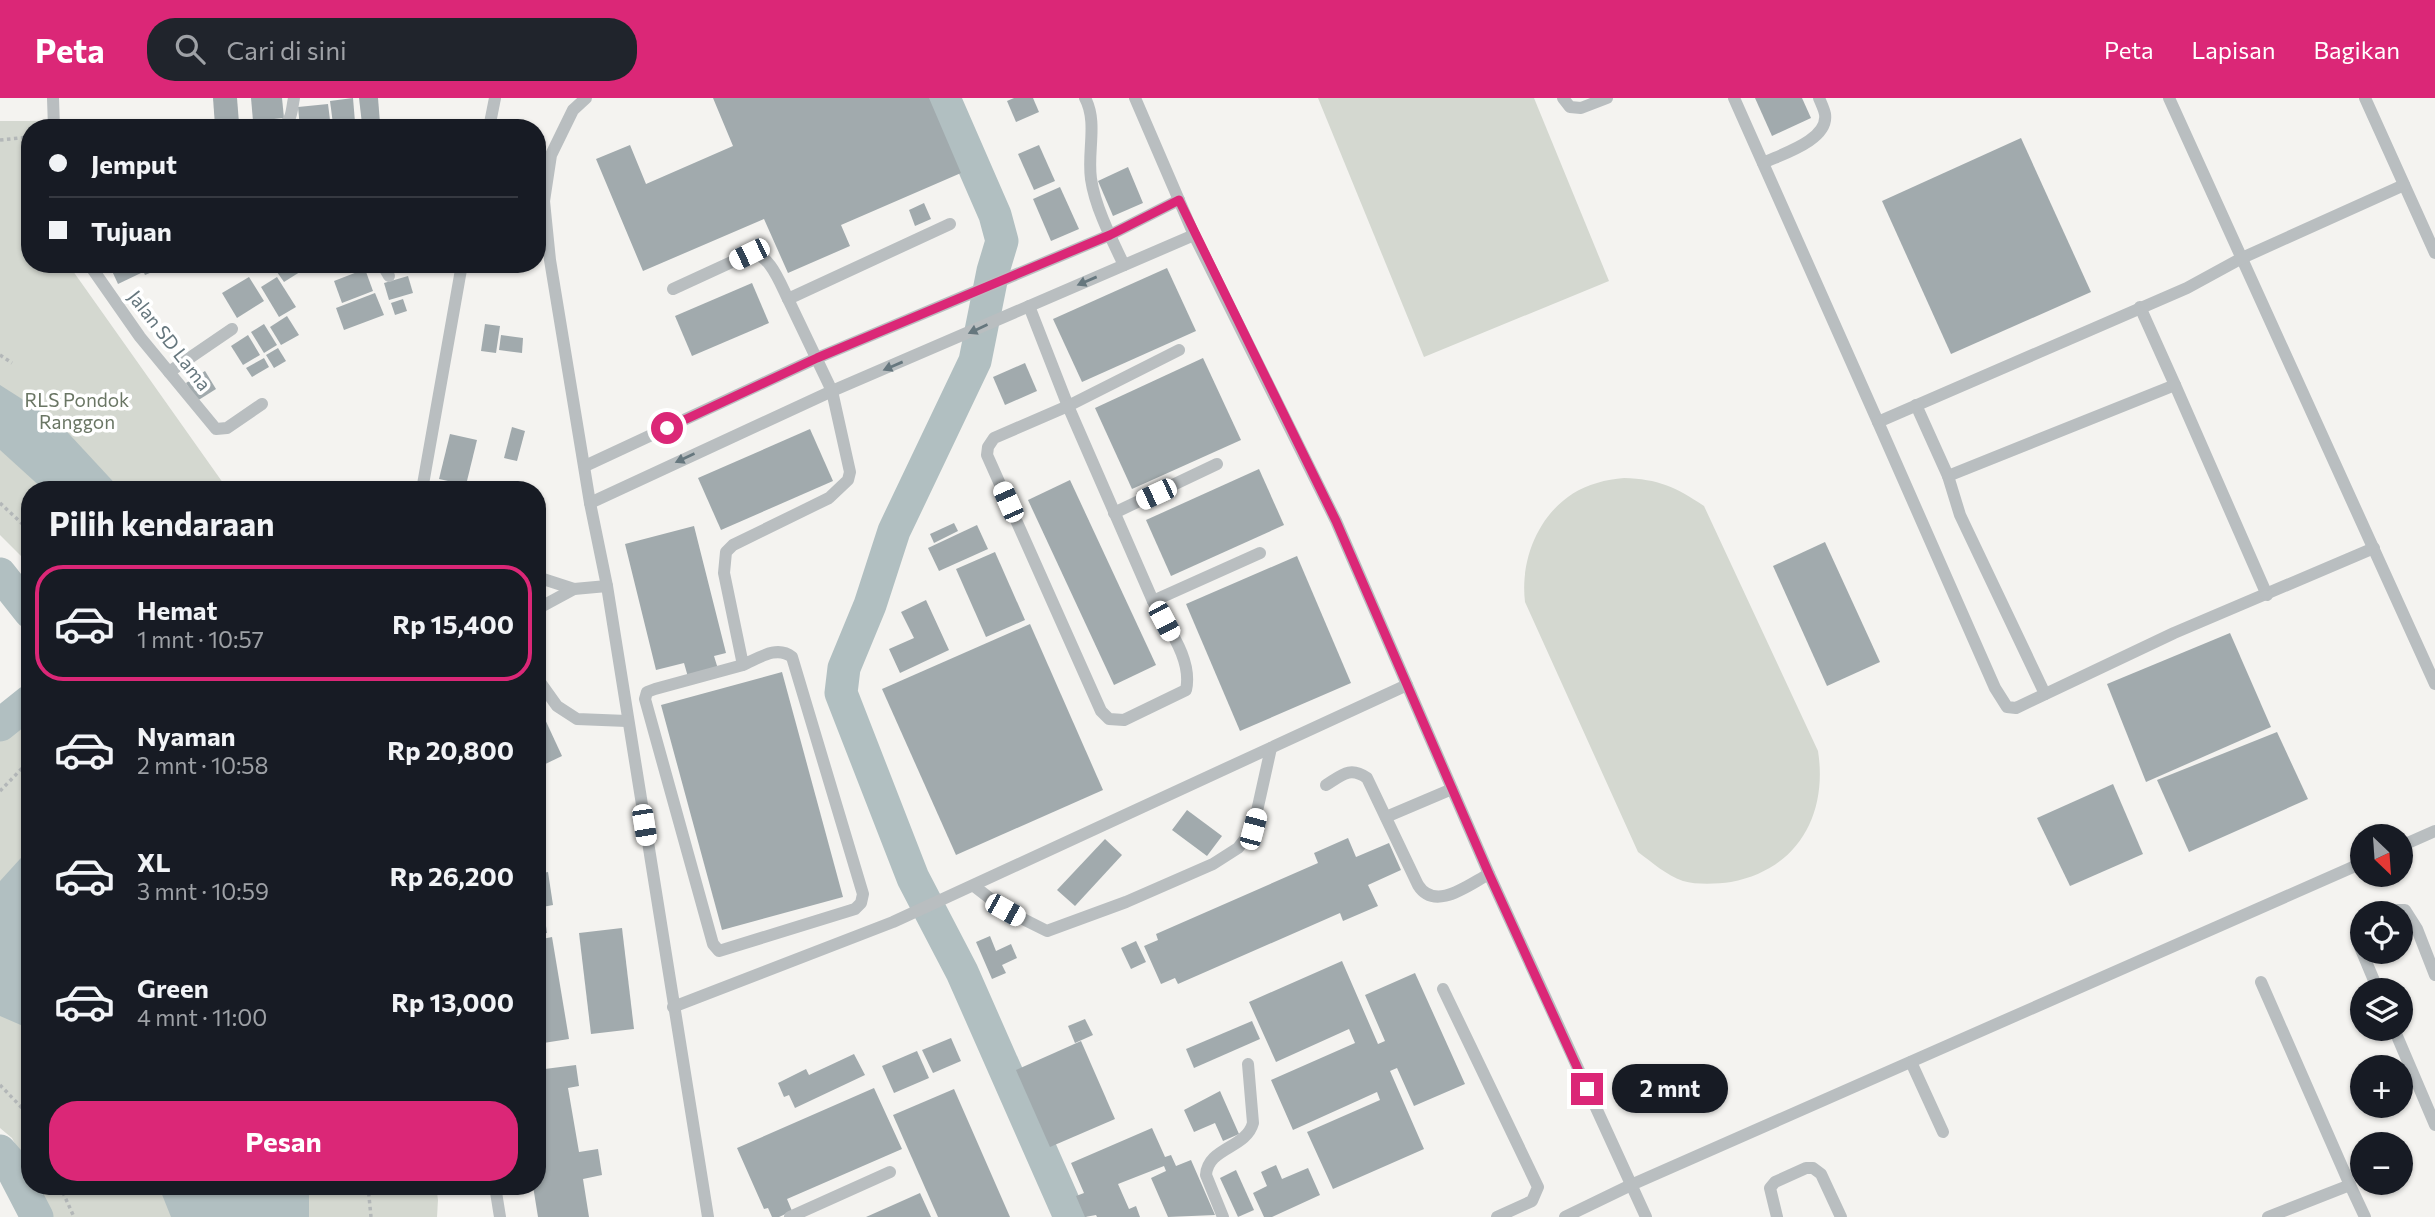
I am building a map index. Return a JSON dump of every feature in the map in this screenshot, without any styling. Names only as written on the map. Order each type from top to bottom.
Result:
[{"type":"street","points":[[53,98],[54,119]]},
{"type":"street","points":[[291,119],[294,98]]},
{"type":"street","points":[[491,119],[495,98]]},
{"type":"street","points":[[546,188],[551,155],[573,110],[586,98]]},
{"type":"street","points":[[1085,98],[1092,114],[1091,181],[1124,265]]},
{"type":"street","points":[[1135,98],[1194,235],[1336,521],[1489,874],[1646,1217]]},
{"type":"street","points":[[1563,98],[1570,107],[1581,108],[1607,98]]},
{"type":"street","points":[[1734,98],[2001,700],[2007,707],[2016,708],[2174,633],[2374,548]]},
{"type":"street","points":[[1763,163],[1814,139],[1822,128],[1826,115],[1819,98]]},
{"type":"street","points":[[2169,98],[2435,684]]},
{"type":"street","points":[[2365,98],[2435,254]]},
{"type":"street","points":[[1878,422],[2187,288],[2242,258],[2404,185]]},
{"type":"street","points":[[585,466],[817,358],[1110,235],[1179,200]]},
{"type":"street","points":[[546,221],[550,260],[590,503],[607,586],[708,1217]]},
{"type":"street","points":[[788,299],[950,224]]},
{"type":"street","points":[[590,503],[832,391],[956,340],[1194,235]]},
{"type":"street","points":[[673,289],[749,254],[762,256],[788,299],[832,391],[850,472],[848,480],[830,498],[733,545],[726,552],[724,573],[743,665]]},
{"type":"street","name":"Jalan SD Lama","points":[[95,273],[140,337],[216,429],[227,428],[262,404]]},
{"type":"street","points":[[424,481],[460,273]]},
{"type":"street","points":[[1028,306],[1068,406],[1114,513],[1153,601],[1185,661],[1188,681],[1186,690],[1124,720],[1109,719],[1101,711],[987,455],[990,442],[994,438],[1068,406],[1179,350]]},
{"type":"street","points":[[2140,307],[2267,595]]},
{"type":"street","points":[[169,372],[232,329]]},
{"type":"street","points":[[1948,476],[2175,385]]},
{"type":"street","points":[[1916,405],[1948,476],[1960,515],[2045,694]]},
{"type":"street","points":[[1114,513],[1217,464]]},
{"type":"street","points":[[1153,601],[1261,553]]},
{"type":"street","points":[[546,580],[573,589],[607,586]]},
{"type":"street","points":[[546,604],[573,589]]},
{"type":"street","points":[[773,652],[786,652],[792,657],[863,894],[855,909],[719,951],[713,944],[645,699],[647,692],[743,665],[773,652]]},
{"type":"street","points":[[673,1007],[893,922],[1407,685]]},
{"type":"street","points":[[546,690],[557,706],[577,719],[627,721]]},
{"type":"street","points":[[974,886],[1005,910],[1047,931],[1126,902],[1213,864],[1238,848],[1253,829],[1271,748]]},
{"type":"street","points":[[1325,785],[1348,772],[1358,772],[1367,778],[1418,885],[1429,897],[1441,898],[1489,874]]},
{"type":"street","points":[[1386,817],[1452,789]]},
{"type":"street","points":[[2413,841],[2435,831]]},
{"type":"street","points":[[1565,1217],[1631,1185],[2350,868]]},
{"type":"street","points":[[2413,923],[2435,975]]},
{"type":"street","points":[[2262,982],[2350,1185],[2268,1217]]},
{"type":"street","points":[[1443,989],[1538,1187],[1532,1201],[1497,1217]]},
{"type":"street","points":[[2399,1041],[2435,1125]]},
{"type":"street","points":[[1911,1062],[1943,1132]]},
{"type":"street","points":[[1223,1217],[1206,1175],[1206,1168],[1212,1158],[1251,1130],[1253,1123],[1248,1064]]},
{"type":"street","points":[[1777,1217],[1770,1188],[1775,1182],[1806,1168],[1813,1168],[1821,1174],[1841,1217]]},
{"type":"street","points":[[790,1217],[890,1172]]},
{"type":"street","points":[[496,1195],[500,1217]]},
{"type":"street","points":[[2355,1195],[2365,1217]]},
{"type":"path","points":[[0,140],[21,138]]},
{"type":"path","points":[[0,355],[12,363]]},
{"type":"path","points":[[0,502],[21,522]]},
{"type":"path","points":[[0,791],[21,769]]},
{"type":"path","points":[[0,1085],[21,1107]]},
{"type":"path","points":[[64,1195],[74,1217]]},
{"type":"path","points":[[369,1195],[371,1217]]},
{"type":"green space","points":[[1318,98],[1534,98],[1609,281],[1424,357]]},
{"type":"green space","name":"RLS Pondok Ranggon","points":[[0,121],[21,121],[21,273],[74,273],[222,481],[21,481],[21,556],[0,535]]},
{"type":"green space","points":[[1624,478],[1666,485],[1704,506],[1818,751],[1818,797],[1803,836],[1790,852],[1754,876],[1725,883],[1683,881],[1638,852],[1525,602],[1524,583],[1532,546],[1550,514],[1563,500],[1579,490],[1600,482]]},
{"type":"green space","points":[[21,720],[21,1156],[12,1138],[0,1128],[0,741]]},
{"type":"green space","points":[[40,1195],[437,1195],[438,1200],[437,1217],[50,1217]]},
{"type":"shaded area","points":[[0,385],[58,422],[113,481],[34,481],[0,450]]},
{"type":"shaded area","points":[[21,858],[21,1025],[0,1016],[0,881]]},
{"type":"shaded area","points":[[162,1195],[309,1195],[309,1217],[171,1217]]},
{"type":"building","points":[[213,98],[237,98],[239,119],[214,119]]},
{"type":"building","points":[[251,98],[282,98],[284,118],[253,119]]},
{"type":"building","points":[[353,98],[355,119],[332,119],[330,101]]},
{"type":"building","points":[[359,98],[378,98],[380,119],[361,119]]},
{"type":"building","points":[[713,98],[929,98],[961,173],[841,225],[850,246],[788,273],[764,219],[643,271],[596,159],[630,145],[646,184],[733,146]]},
{"type":"building","points":[[1014,98],[1033,98],[1039,112],[1016,122],[1007,101]]},
{"type":"building","points":[[1755,98],[1802,98],[1811,118],[1772,136]]},
{"type":"building","points":[[328,104],[330,119],[299,119],[298,107]]},
{"type":"building","points":[[2021,138],[2091,292],[1951,354],[1882,201]]},
{"type":"building","points":[[1039,145],[1055,181],[1034,190],[1018,154]]},
{"type":"building","points":[[1128,167],[1143,203],[1113,216],[1098,181]]},
{"type":"building","points":[[1060,187],[1079,229],[1051,241],[1033,199]]},
{"type":"building","points":[[924,203],[931,219],[915,226],[909,210]]},
{"type":"building","points":[[1167,268],[1196,331],[1082,382],[1053,319]]},
{"type":"building","points":[[113,273],[141,273],[118,284]]},
{"type":"building","points":[[278,273],[298,273],[284,282]]},
{"type":"building","points":[[355,273],[366,273],[373,291],[342,303],[334,281]]},
{"type":"building","points":[[408,276],[413,293],[389,300],[384,283]]},
{"type":"building","points":[[249,277],[264,301],[237,318],[222,293]]},
{"type":"building","points":[[277,277],[296,307],[279,317],[261,287]]},
{"type":"building","points":[[752,283],[769,323],[692,356],[675,316]]},
{"type":"building","points":[[375,293],[384,315],[344,330],[336,308]]},
{"type":"building","points":[[403,299],[407,311],[395,315],[391,303]]},
{"type":"building","points":[[287,316],[299,335],[281,345],[270,327]]},
{"type":"building","points":[[264,324],[277,345],[264,353],[251,332]]},
{"type":"building","points":[[485,324],[500,326],[496,353],[481,351]]},
{"type":"building","points":[[248,335],[260,355],[243,365],[231,346]]},
{"type":"building","points":[[501,335],[523,338],[522,353],[499,350]]},
{"type":"building","points":[[278,348],[286,361],[274,368],[266,355]]},
{"type":"building","points":[[264,358],[269,367],[252,377],[246,368]]},
{"type":"building","points":[[1203,358],[1241,440],[1132,489],[1095,408]]},
{"type":"building","points":[[1025,363],[1037,391],[1005,405],[993,377]]},
{"type":"building","points":[[205,371],[216,389],[197,401],[186,383]]},
{"type":"building","points":[[512,427],[525,431],[517,461],[504,458]]},
{"type":"building","points":[[810,429],[833,481],[721,530],[698,478]]},
{"type":"building","points":[[450,434],[477,440],[467,481],[439,479]]},
{"type":"building","points":[[1259,469],[1284,525],[1171,576],[1146,520]]},
{"type":"building","points":[[1070,480],[1156,665],[1114,685],[1028,500]]},
{"type":"building","points":[[954,523],[958,531],[934,543],[930,534]]},
{"type":"building","points":[[977,525],[988,549],[939,571],[928,548]]},
{"type":"building","points":[[694,526],[726,653],[714,656],[718,669],[688,677],[684,663],[656,670],[625,544]]},
{"type":"building","points":[[1825,542],[1880,662],[1827,686],[1773,566]]},
{"type":"building","points":[[995,552],[1025,620],[986,637],[956,569]]},
{"type":"building","points":[[1297,556],[1351,683],[1240,731],[1186,604]]},
{"type":"building","points":[[926,600],[949,650],[900,673],[889,649],[914,638],[901,612]]},
{"type":"building","points":[[1030,624],[1103,790],[956,855],[882,689]]},
{"type":"building","points":[[2230,633],[2271,727],[2146,782],[2107,684]]},
{"type":"building","points":[[782,672],[843,897],[722,930],[661,705]]},
{"type":"building","points":[[546,721],[562,756],[546,764]]},
{"type":"building","points":[[2277,732],[2308,799],[2189,852],[2157,780]]},
{"type":"building","points":[[2113,784],[2143,854],[2070,886],[2037,818]]},
{"type":"building","points":[[1187,810],[1222,836],[1207,856],[1172,830]]},
{"type":"building","points":[[1348,838],[1356,857],[1389,843],[1401,870],[1368,885],[1378,906],[1343,921],[1340,913],[1178,984],[1175,978],[1161,984],[1144,946],[1158,940],[1156,934],[1318,863],[1314,853]]},
{"type":"building","points":[[1105,839],[1122,855],[1075,906],[1057,890]]},
{"type":"building","points":[[546,872],[553,905],[546,906]]},
{"type":"building","points":[[622,928],[634,1029],[591,1034],[579,933]]},
{"type":"building","points":[[990,936],[996,951],[1011,944],[1017,958],[1002,965],[1006,973],[992,979],[976,942]]},
{"type":"building","points":[[552,937],[569,1039],[546,1043],[546,938]]},
{"type":"building","points":[[1136,941],[1146,962],[1131,969],[1121,948]]},
{"type":"building","points":[[1342,961],[1378,1044],[1385,1041],[1365,995],[1415,973],[1465,1084],[1414,1106],[1397,1068],[1390,1071],[1424,1149],[1333,1189],[1307,1132],[1380,1100],[1377,1092],[1293,1130],[1271,1080],[1355,1043],[1349,1029],[1276,1062],[1249,1002]]},
{"type":"building","points":[[1085,1019],[1093,1035],[1075,1043],[1068,1026]]},
{"type":"building","points":[[1252,1021],[1260,1039],[1194,1068],[1186,1049]]},
{"type":"building","points":[[951,1038],[961,1061],[933,1073],[922,1050]]},
{"type":"building","points":[[1081,1041],[1115,1119],[1050,1147],[1016,1070]]},
{"type":"building","points":[[917,1051],[929,1078],[894,1093],[882,1066]]},
{"type":"building","points":[[854,1054],[865,1075],[795,1108],[789,1095],[784,1097],[778,1083],[806,1069],[809,1075]]},
{"type":"building","points":[[576,1065],[579,1086],[568,1088],[579,1152],[598,1149],[602,1175],[583,1179],[589,1217],[538,1217],[534,1195],[546,1195],[546,1069]]},
{"type":"building","points":[[874,1088],[902,1149],[787,1199],[792,1211],[772,1217],[768,1208],[764,1209],[737,1148]]},
{"type":"building","points":[[954,1089],[1010,1217],[938,1217],[893,1115]]},
{"type":"building","points":[[1220,1091],[1239,1134],[1223,1141],[1215,1123],[1194,1132],[1184,1110]]},
{"type":"building","points":[[1152,1128],[1165,1157],[1171,1155],[1176,1166],[1191,1160],[1215,1215],[1168,1217],[1151,1178],[1166,1171],[1164,1166],[1118,1184],[1129,1209],[1136,1206],[1140,1217],[1085,1217],[1076,1196],[1084,1193],[1071,1163]]},
{"type":"building","points":[[1276,1165],[1282,1179],[1308,1168],[1320,1195],[1272,1217],[1264,1217],[1253,1193],[1267,1186],[1261,1172]]},
{"type":"building","points":[[1236,1170],[1254,1210],[1238,1217],[1220,1178]]},
{"type":"building","points":[[920,1193],[931,1217],[866,1217]]},
{"type":"waterway","points":[[944,98],[995,215],[1002,241],[993,271],[975,361],[894,531],[870,605],[844,668],[841,693],[913,878],[962,972],[1070,1217]]},
{"type":"waterway","points":[[0,574],[21,601]]},
{"type":"waterway","points":[[0,725],[21,708]]},
{"type":"waterway","points":[[0,1151],[21,1186]]},
{"type":"waterway","points":[[26,1195],[37,1217]]},
{"type":"route","points":[[667,428],[817,358],[1110,235],[1179,200],[1336,521],[1489,874],[1587,1089]]}]
